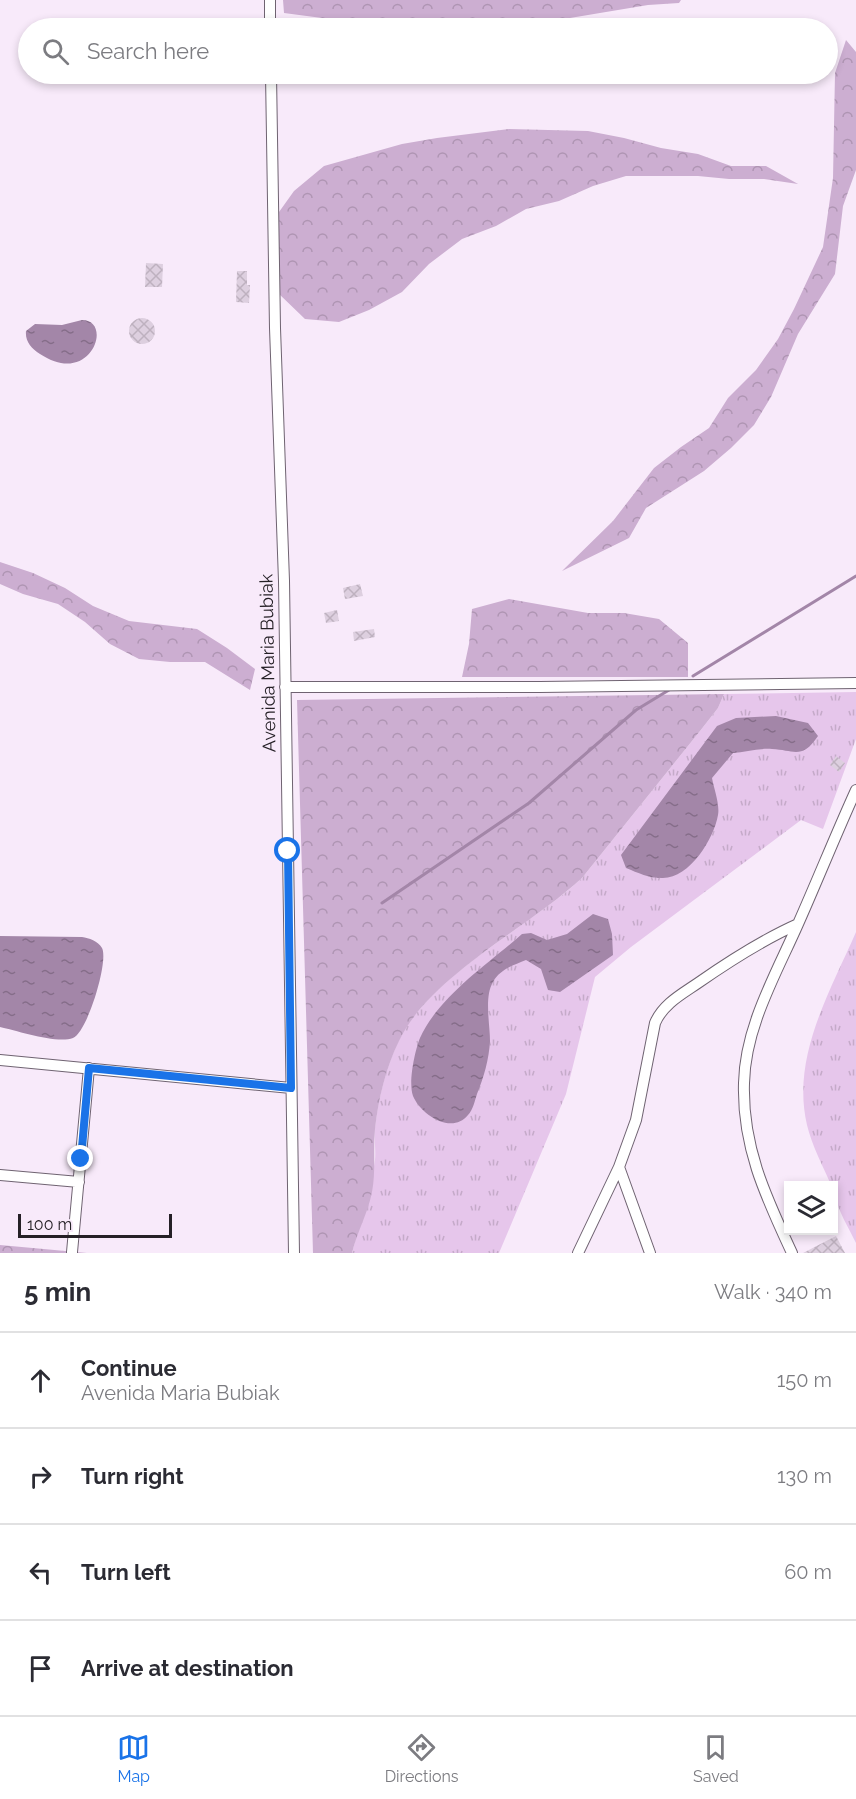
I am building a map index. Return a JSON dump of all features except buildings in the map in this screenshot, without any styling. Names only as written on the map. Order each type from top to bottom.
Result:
[{"type":"street","points":[[270,0],[270,18]]},
{"type":"street","name":"Avenida Maria Bubiak","points":[[271,84],[275,328],[284,581],[294,1253]]},
{"type":"street","points":[[285,687],[856,683]]},
{"type":"street","points":[[792,1253],[762,1186],[753,1159],[746,1123],[744,1083],[748,1050],[760,1011],[856,789]]},
{"type":"street","points":[[578,1253],[619,1167],[636,1120],[658,1015],[666,1005],[728,961],[750,947],[798,924]]},
{"type":"street","points":[[0,1060],[291,1088]]},
{"type":"street","points":[[72,1252],[89,1068]]},
{"type":"street","points":[[619,1167],[650,1253]]},
{"type":"street","points":[[0,1175],[79,1182]]},
{"type":"green space","points":[[283,0],[681,0],[679,3],[648,5],[570,18],[322,18],[284,13]]},
{"type":"green space","points":[[846,40],[856,52],[856,170],[843,206],[835,274],[798,334],[771,397],[754,425],[731,448],[704,471],[646,508],[629,538],[562,571],[613,521],[654,468],[709,428],[728,398],[756,370],[778,339],[823,247],[833,178],[835,84],[838,84],[838,64]]},
{"type":"green space","points":[[509,129],[588,131],[698,154],[731,166],[766,166],[798,184],[764,179],[626,176],[593,186],[559,201],[526,209],[496,226],[462,239],[429,264],[402,292],[369,310],[339,322],[305,319],[277,292],[274,219],[294,191],[324,166],[402,144]]},
{"type":"green space","points":[[0,562],[33,573],[65,588],[93,606],[129,621],[197,629],[255,669],[250,690],[205,662],[139,659],[110,644],[85,622],[58,604],[23,594],[0,584]]},
{"type":"green space","points":[[509,599],[588,613],[624,613],[659,619],[688,643],[688,677],[462,677],[469,644],[472,609]]},
{"type":"green space","points":[[856,692],[856,739],[823,829],[801,820],[631,947],[595,977],[566,1094],[499,1253],[352,1253],[373,1171],[376,1117],[386,1072],[399,1040],[414,1016],[457,973],[560,897],[582,878],[718,708],[724,694]]},
{"type":"green space","points":[[724,694],[718,708],[582,878],[456,974],[414,1017],[394,1051],[383,1084],[375,1129],[372,1192],[352,1253],[313,1253],[297,700]]},
{"type":"green space","points":[[856,932],[856,1243],[839,1208],[838,1181],[829,1181],[812,1141],[803,1100],[804,1075],[809,1050],[825,1002]]},
{"type":"green space","points":[[0,1245],[87,1253],[0,1253]]},
{"type":"water","points":[[82,320],[91,323],[96,330],[96,340],[92,350],[84,358],[73,363],[58,362],[40,354],[31,347],[26,338],[26,331],[35,324],[62,325]]},
{"type":"water","points":[[776,716],[808,723],[818,736],[807,748],[797,752],[767,749],[733,753],[712,778],[718,802],[716,825],[699,856],[682,872],[672,877],[657,878],[626,868],[621,855],[717,726],[736,718]]},
{"type":"water","points":[[593,914],[608,919],[612,934],[613,955],[560,992],[548,990],[541,969],[526,960],[499,974],[490,988],[489,995],[489,1054],[471,1110],[461,1121],[454,1123],[446,1123],[430,1116],[417,1103],[413,1096],[411,1083],[420,1038],[439,1008],[465,982],[522,934],[531,933],[547,940],[567,934]]},
{"type":"water","points":[[0,936],[82,937],[93,940],[102,948],[100,981],[84,1024],[73,1038],[48,1038],[0,1027]]},
{"type":"waterway","points":[[693,676],[856,576]]},
{"type":"waterway","points":[[382,903],[529,803],[636,710],[669,690]]},
{"type":"route","points":[[81,1159],[89,1068],[291,1088],[288,851]]}]
